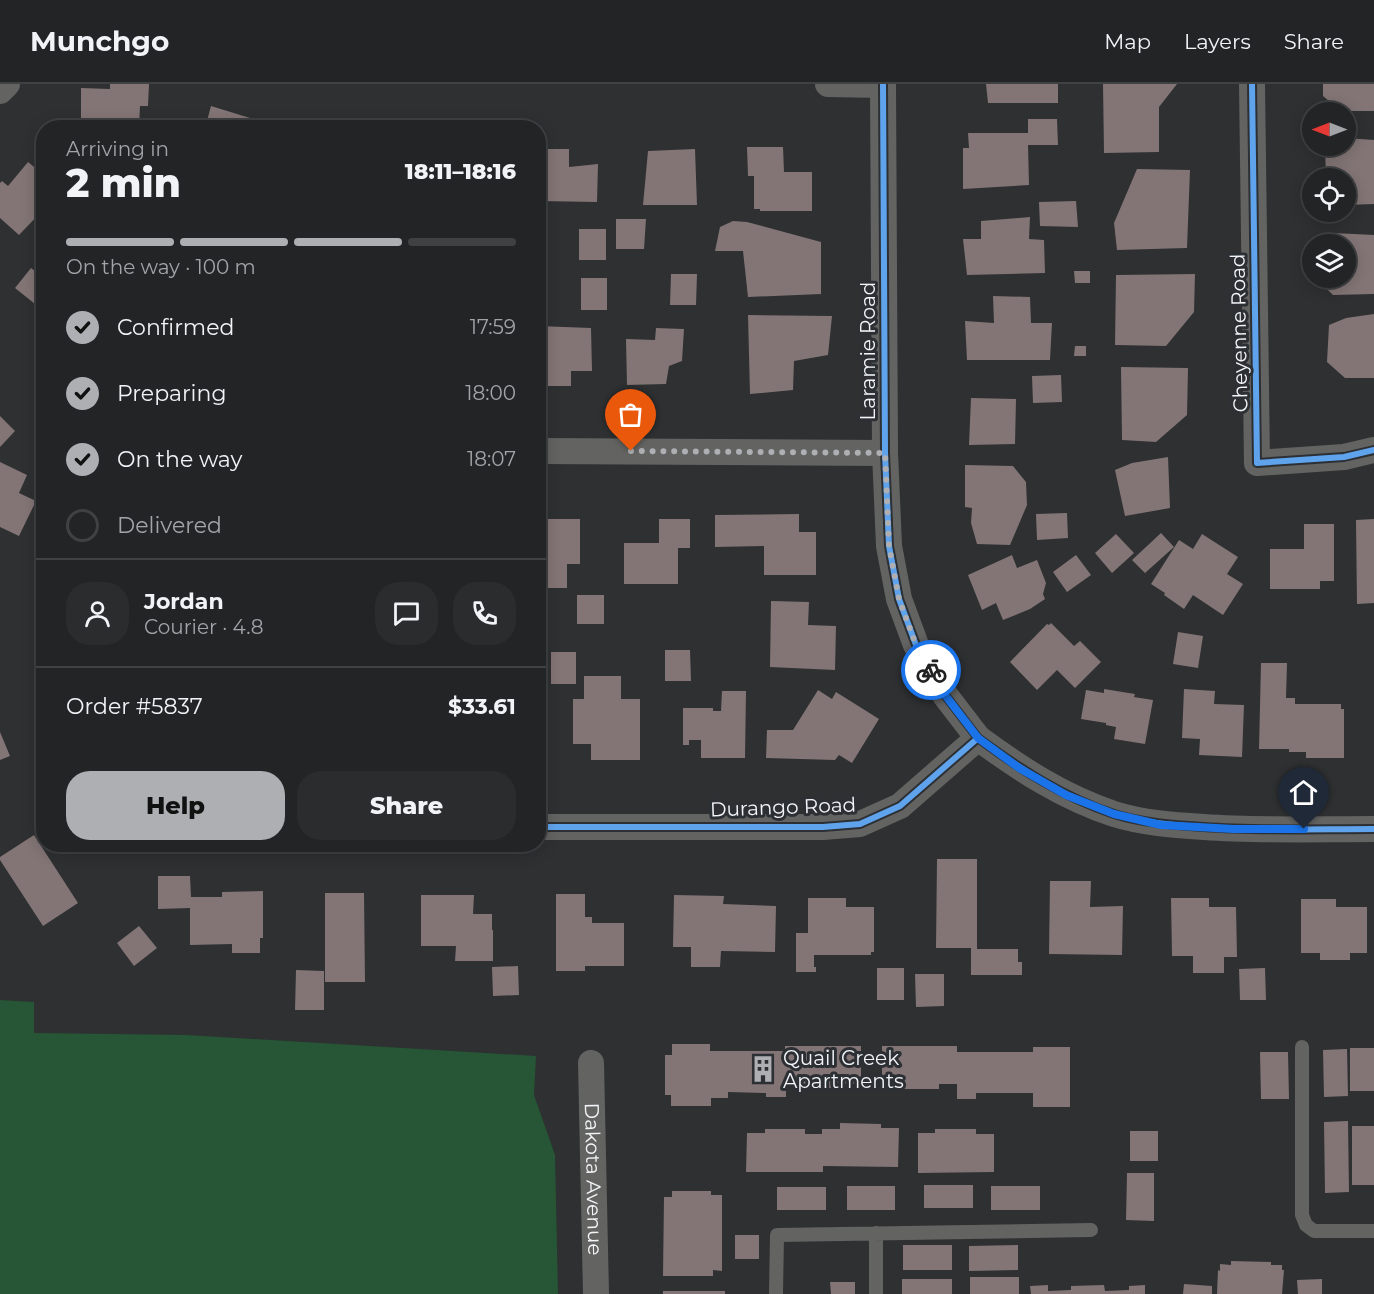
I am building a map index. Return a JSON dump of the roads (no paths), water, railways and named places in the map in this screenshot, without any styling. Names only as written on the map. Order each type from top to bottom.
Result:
[{"type":"street","points":[[0,91],[7,84]]},
{"type":"street","points":[[828,84],[883,85]]},
{"type":"street","name":"Cheyenne Road","points":[[1252,84],[1257,463],[1344,458],[1374,450]]},
{"type":"street","name":"Laramie Road","points":[[883,85],[885,453],[889,546],[899,599],[916,645],[945,695],[978,738]]},
{"type":"street","points":[[546,451],[885,453]]},
{"type":"street","points":[[978,738],[1019,768],[1066,795],[1114,814],[1161,825],[1233,829],[1374,829]]},
{"type":"street","name":"Durango Road","points":[[546,827],[823,827],[860,824],[900,806],[978,738]]},
{"type":"street","name":"Dakota Avenue","points":[[591,1063],[596,1294]]},
{"type":"lane","points":[[1302,1047],[1302,1215],[1306,1226],[1314,1231],[1374,1232]]},
{"type":"lane","points":[[776,1294],[777,1235],[1091,1230]]},
{"type":"lane","points":[[876,1233],[876,1294]]},
{"type":"place","name":"Quail Creek Apartments","points":[[763,1069]]}]
